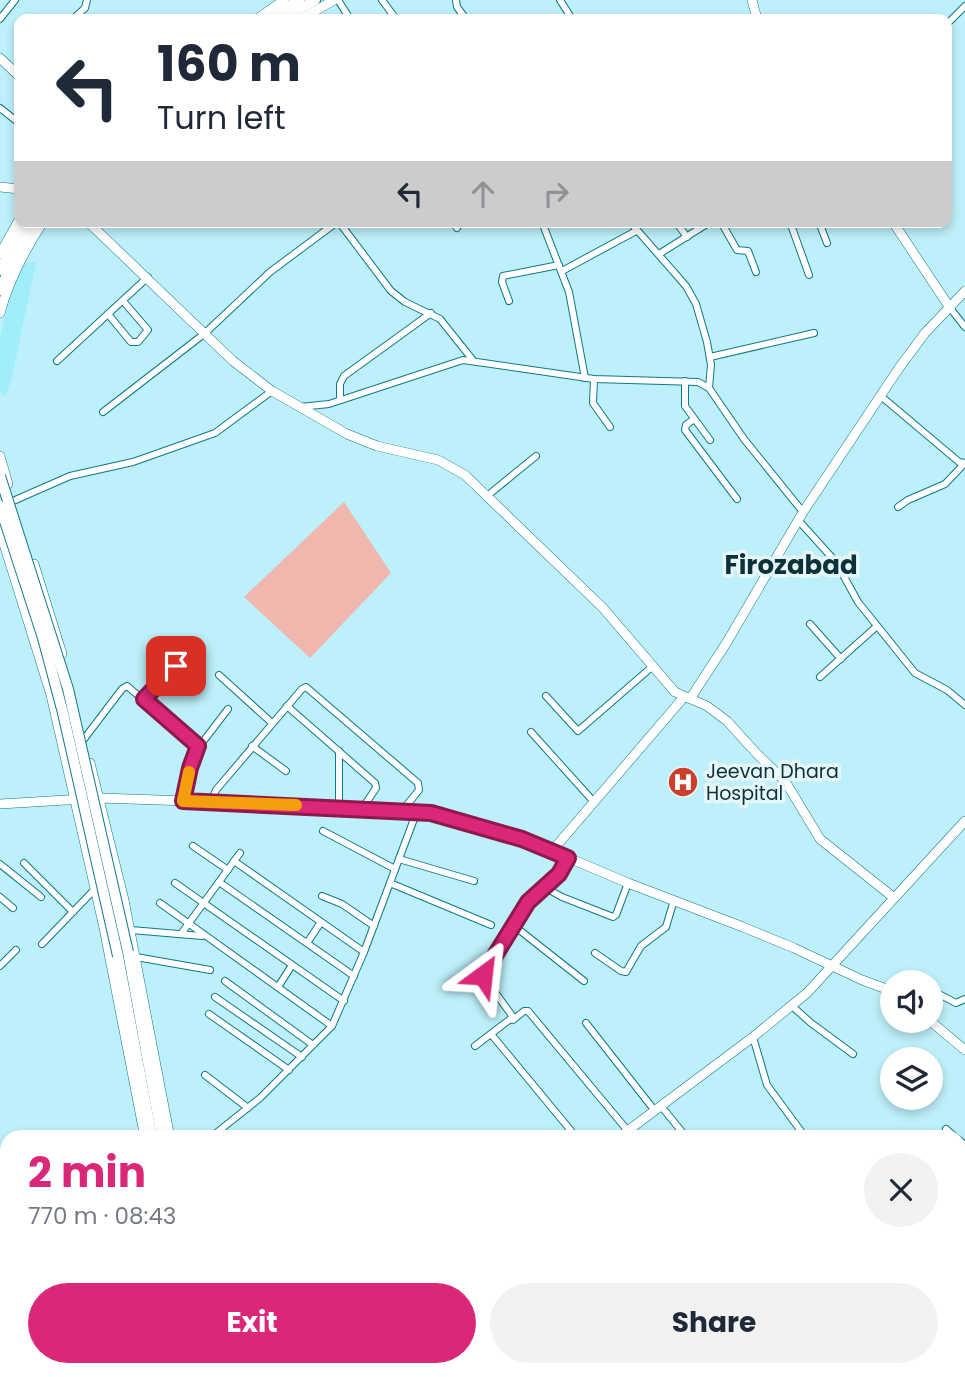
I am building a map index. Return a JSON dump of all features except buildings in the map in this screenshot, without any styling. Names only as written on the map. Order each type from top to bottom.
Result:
[{"type":"main road","points":[[276,14],[299,0]]},
{"type":"main road","points":[[291,14],[315,0]]},
{"type":"main road","points":[[0,270],[23,228]]},
{"type":"main road","points":[[0,290],[12,262],[32,228]]},
{"type":"main road","points":[[0,476],[68,689],[128,955],[161,1130]]},
{"type":"main road","points":[[0,506],[43,638],[128,955],[151,1130]]},
{"type":"street","points":[[0,19],[15,0]]},
{"type":"street","points":[[264,14],[284,0]]},
{"type":"street","points":[[315,14],[336,0]]},
{"type":"street","points":[[952,19],[965,6]]},
{"type":"street","points":[[0,58],[14,70]]},
{"type":"street","points":[[0,108],[14,119]]},
{"type":"street","points":[[0,254],[15,228]]},
{"type":"street","points":[[0,313],[6,290],[24,250],[39,228]]},
{"type":"street","points":[[95,228],[233,362],[272,391],[364,441],[448,464],[465,475],[585,589],[675,692],[707,706],[727,721],[785,781],[821,839],[893,897]]},
{"type":"street","points":[[103,412],[204,334],[270,272],[330,228]]},
{"type":"street","points":[[343,228],[391,291],[405,302],[440,319],[472,359]]},
{"type":"street","points":[[544,228],[573,309],[586,378]]},
{"type":"street","points":[[634,228],[692,295],[700,314],[710,357],[709,388]]},
{"type":"street","points":[[680,228],[687,237]]},
{"type":"street","points":[[659,254],[701,228]]},
{"type":"street","points":[[724,228],[737,250],[748,251],[756,272]]},
{"type":"street","points":[[792,228],[809,275]]},
{"type":"street","points":[[821,228],[827,243]]},
{"type":"street","points":[[897,228],[965,327]]},
{"type":"street","points":[[509,301],[502,282],[503,276],[560,268],[636,231]]},
{"type":"street","points":[[57,361],[148,277]]},
{"type":"street","points":[[552,851],[687,698],[727,642],[800,516],[915,346],[965,291]]},
{"type":"street","points":[[108,314],[131,342],[138,342],[148,330],[123,301]]},
{"type":"street","points":[[340,400],[340,384],[344,376],[431,313]]},
{"type":"street","points":[[710,357],[814,333]]},
{"type":"street","points":[[300,408],[320,406],[455,361],[472,359],[594,379],[698,382],[709,388],[836,562],[858,602],[915,673],[953,693],[965,705]]},
{"type":"street","points":[[594,379],[593,403],[610,427]]},
{"type":"street","points":[[685,382],[684,402],[710,440]]},
{"type":"street","points":[[13,501],[55,481],[133,462],[215,432],[272,391]]},
{"type":"street","points":[[882,397],[959,462],[965,463]]},
{"type":"street","points":[[694,419],[686,425],[685,430],[737,499]]},
{"type":"street","points":[[0,456],[53,624],[99,798],[131,930],[128,955],[168,1130]]},
{"type":"street","points":[[487,496],[536,456]]},
{"type":"street","points":[[898,507],[945,484],[965,463]]},
{"type":"street","points":[[0,531],[51,695],[95,889],[143,1130]]},
{"type":"street","points":[[810,624],[841,659]]},
{"type":"street","points":[[820,677],[877,626]]},
{"type":"street","points":[[144,699],[176,666]]},
{"type":"street","points":[[546,696],[578,731],[653,666]]},
{"type":"street","points":[[219,675],[272,723]]},
{"type":"street","points":[[84,739],[124,686],[130,687],[198,746]]},
{"type":"street","points":[[211,802],[216,790],[252,746],[302,689],[308,688],[418,783],[418,790],[402,811]]},
{"type":"street","points":[[287,706],[376,785],[362,808]]},
{"type":"street","points":[[183,801],[198,746],[228,709]]},
{"type":"street","points":[[531,732],[594,802]]},
{"type":"street","points":[[252,746],[286,771]]},
{"type":"street","points":[[339,807],[340,751]]},
{"type":"street","points":[[0,804],[99,798],[417,811],[522,839],[743,927],[862,980],[880,984]]},
{"type":"street","points":[[220,1130],[289,1070],[332,1026],[364,952],[417,811]]},
{"type":"street","points":[[629,1130],[792,1006],[834,966],[893,897],[965,821]]},
{"type":"street","points":[[323,831],[395,869]]},
{"type":"street","points":[[193,846],[228,870]]},
{"type":"street","points":[[181,934],[240,853]]},
{"type":"street","points":[[513,1020],[483,975],[528,902],[559,874],[568,858]]},
{"type":"street","points":[[399,859],[474,881]]},
{"type":"street","points":[[234,861],[364,952]]},
{"type":"street","points":[[24,863],[73,912]]},
{"type":"street","points":[[0,864],[41,897]]},
{"type":"street","points":[[219,882],[354,976]]},
{"type":"street","points":[[175,883],[344,1001]]},
{"type":"street","points":[[390,883],[491,925]]},
{"type":"street","points":[[544,887],[613,917],[628,883]]},
{"type":"street","points":[[42,944],[95,889]]},
{"type":"street","points":[[0,897],[13,908]]},
{"type":"street","points":[[322,897],[342,904],[373,926]]},
{"type":"street","points":[[595,953],[626,972],[641,946],[666,928],[674,901]]},
{"type":"street","points":[[160,904],[332,1026]]},
{"type":"street","points":[[307,943],[321,922]]},
{"type":"street","points":[[513,925],[584,981]]},
{"type":"street","points":[[131,930],[205,936]]},
{"type":"street","points":[[0,966],[16,950]]},
{"type":"street","points":[[128,955],[211,970]]},
{"type":"street","points":[[278,987],[292,965]]},
{"type":"street","points":[[225,981],[313,1045]]},
{"type":"street","points":[[943,996],[956,1003],[965,999]]},
{"type":"street","points":[[215,997],[302,1056]]},
{"type":"street","points":[[792,1006],[853,1054]]},
{"type":"street","points":[[475,1046],[527,1010],[627,1130]]},
{"type":"street","points":[[209,1014],[289,1070]]},
{"type":"street","points":[[586,1023],[679,1130]]},
{"type":"street","points":[[943,1031],[965,1049]]},
{"type":"street","points":[[491,1034],[570,1130]]},
{"type":"street","points":[[753,1037],[768,1085],[800,1130]]},
{"type":"street","points":[[205,1075],[248,1108]]},
{"type":"shaded area","points":[[36,262],[12,377],[5,397],[0,392],[0,337],[19,264]]},
{"type":"shaded area","points":[[344,502],[391,573],[310,658],[244,597]]},
{"type":"slow traffic","points":[[189,772],[183,801],[296,805]]},
{"type":"place","name":"Jeevan Dhara Hospital","points":[[683,782]]},
{"type":"district","name":"Firozabad","points":[[791,565]]},
{"type":"route","points":[[176,666],[144,699],[198,746],[183,801],[431,813],[522,839],[568,858],[559,874],[528,902],[483,975]]}]
